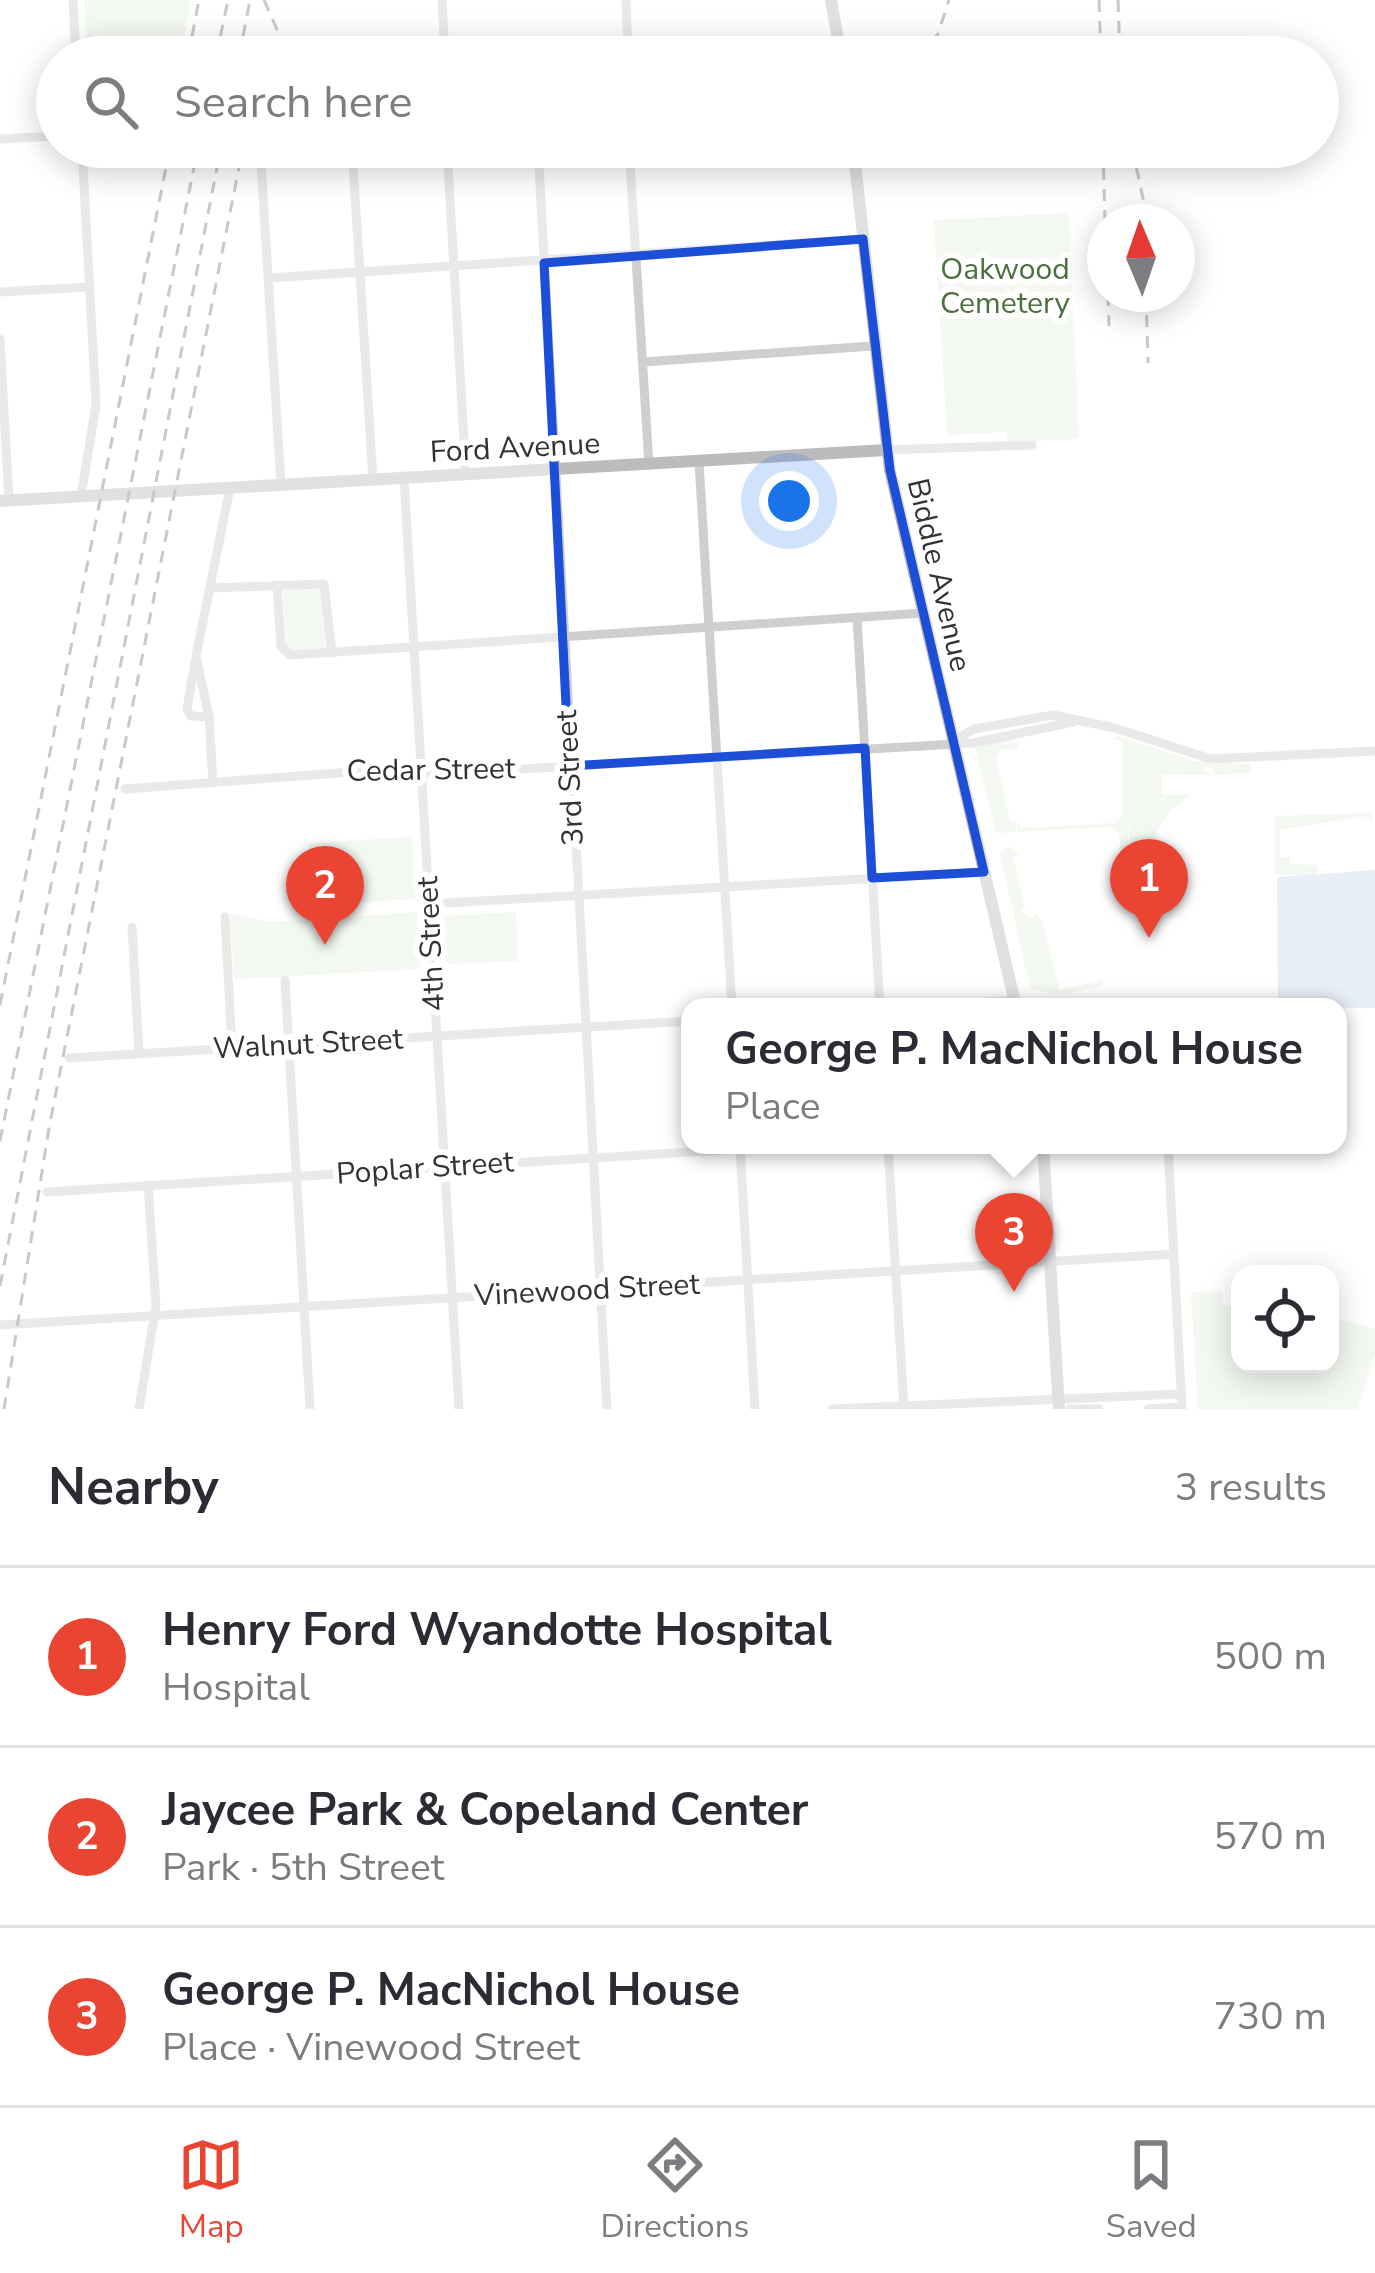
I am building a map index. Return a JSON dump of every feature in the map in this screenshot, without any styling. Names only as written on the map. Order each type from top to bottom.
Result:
[{"type":"main road","points":[[831,0],[837,36]]},
{"type":"main road","name":"Biddle Avenue","points":[[855,168],[886,450],[1014,998]]},
{"type":"main road","name":"Ford Avenue","points":[[4,500],[886,450]]},
{"type":"main road","points":[[1044,1154],[1059,1402]]},
{"type":"street","points":[[73,0],[75,36]]},
{"type":"street","points":[[442,0],[444,36]]},
{"type":"street","points":[[626,0],[627,36]]},
{"type":"street","points":[[0,139],[36,137]]},
{"type":"street","points":[[81,496],[96,404],[83,168]]},
{"type":"street","points":[[261,168],[281,486]]},
{"type":"street","points":[[353,168],[373,481]]},
{"type":"street","points":[[448,168],[466,475]]},
{"type":"street","name":"3rd Street","points":[[539,168],[561,635],[607,1409]]},
{"type":"street","points":[[630,168],[649,465]]},
{"type":"street","points":[[268,278],[863,239]]},
{"type":"street","points":[[0,292],[90,287]]},
{"type":"street","points":[[0,339],[4,500]]},
{"type":"street","points":[[643,362],[873,346]]},
{"type":"street","name":"Ford Avenue","points":[[886,450],[1032,445]]},
{"type":"street","points":[[699,462],[731,998]]},
{"type":"street","name":"4th Street","points":[[404,479],[459,1409]]},
{"type":"street","points":[[209,717],[191,716],[187,709],[230,488]]},
{"type":"street","points":[[278,585],[283,652],[332,653],[923,613]]},
{"type":"street","points":[[210,588],[327,587],[332,653]]},
{"type":"street","points":[[857,617],[879,998]]},
{"type":"street","points":[[196,656],[209,717],[213,783]]},
{"type":"street","name":"Cedar Street","points":[[124,789],[953,741],[974,729],[1035,716],[1062,716],[1115,728],[1211,759],[1375,751]]},
{"type":"street","points":[[429,904],[984,872]]},
{"type":"street","points":[[225,917],[232,1049]]},
{"type":"street","points":[[132,927],[139,1054]]},
{"type":"street","points":[[285,980],[310,1409]]},
{"type":"street","name":"Walnut Street","points":[[69,1058],[681,1022]]},
{"type":"street","name":"Poplar Street","points":[[47,1192],[681,1151]]},
{"type":"street","points":[[740,1154],[755,1409]]},
{"type":"street","points":[[889,1154],[903,1407]]},
{"type":"street","points":[[1148,1409],[1182,1408],[1168,1154]]},
{"type":"street","points":[[139,1409],[154,1316],[148,1185]]},
{"type":"street","name":"Vinewood Street","points":[[0,1325],[1174,1254]]},
{"type":"street","points":[[832,1409],[1181,1394]]},
{"type":"street","points":[[1070,1409],[1099,1409]]},
{"type":"highlighted area","points":[[863,239],[890,470],[984,872],[872,878],[865,748],[569,766],[544,263]]},
{"type":"green space","points":[[84,0],[191,0],[184,36],[86,36]]},
{"type":"green space","name":"Oakwood Cemetery","points":[[1069,213],[1079,439],[1008,442],[1007,432],[947,435],[934,220]]},
{"type":"green space","points":[[324,588],[327,649],[286,651],[283,590]]},
{"type":"green space","points":[[1117,736],[1195,761],[1250,764],[1252,773],[1214,775],[1213,768],[1204,767],[1211,775],[1162,774],[1162,795],[1191,794],[1168,814],[1146,853],[1130,859],[1129,823],[1127,848],[1121,849],[1119,833],[1111,827],[1017,832],[1019,822],[1020,828],[1115,823],[1123,816],[1123,742],[1113,739]]},
{"type":"green space","points":[[1012,737],[1016,740],[991,746],[1017,742],[1018,749],[1001,749],[996,758],[1010,821],[1017,820],[1015,832],[996,833],[975,748]]},
{"type":"green space","points":[[1374,813],[1371,823],[1368,816],[1280,830],[1280,857],[1290,857],[1290,864],[1317,865],[1317,876],[1275,874],[1275,816]]},
{"type":"green space","points":[[412,837],[416,899],[313,905],[309,843]]},
{"type":"green space","points":[[1010,846],[1019,856],[1013,857],[1025,907],[1021,911],[1032,919],[1036,913],[1042,922],[1060,990],[1103,980],[1102,986],[1061,994],[1030,989],[1000,854]]},
{"type":"green space","points":[[417,912],[420,969],[234,979],[230,913],[270,922]]},
{"type":"green space","points":[[516,912],[518,961],[446,964],[443,916]]},
{"type":"green space","points":[[1222,1291],[1223,1306],[1231,1306],[1231,1373],[1339,1373],[1339,1319],[1375,1329],[1375,1354],[1358,1409],[1198,1409],[1191,1292]]},
{"type":"water","points":[[1375,870],[1375,1008],[1347,1008],[1347,998],[1278,998],[1277,877]]},
{"type":"railway","points":[[192,36],[199,0]]},
{"type":"railway","points":[[220,36],[228,0]]},
{"type":"railway","points":[[243,36],[250,0]]},
{"type":"railway","points":[[264,0],[280,36]]},
{"type":"railway","points":[[936,36],[949,0]]},
{"type":"railway","points":[[1099,0],[1100,36]]},
{"type":"railway","points":[[1118,0],[1119,36]]},
{"type":"railway","points":[[0,1005],[166,168]]},
{"type":"railway","points":[[0,1141],[194,168]]},
{"type":"railway","points":[[0,1286],[217,168]]},
{"type":"railway","points":[[4,1409],[49,1128],[239,168]]},
{"type":"railway","points":[[1104,168],[1105,204]]},
{"type":"railway","points":[[1136,168],[1144,204]]},
{"type":"railway","points":[[1109,312],[1109,326]]},
{"type":"railway","points":[[1147,312],[1148,363]]},
{"type":"place","name":"Henry Ford Wyandotte Hospital","points":[[1149,938]]},
{"type":"place","name":"Jaycee Park & Copeland Center","points":[[325,945]]},
{"type":"place","name":"George P. MacNichol House","points":[[1014,1292]]}]
